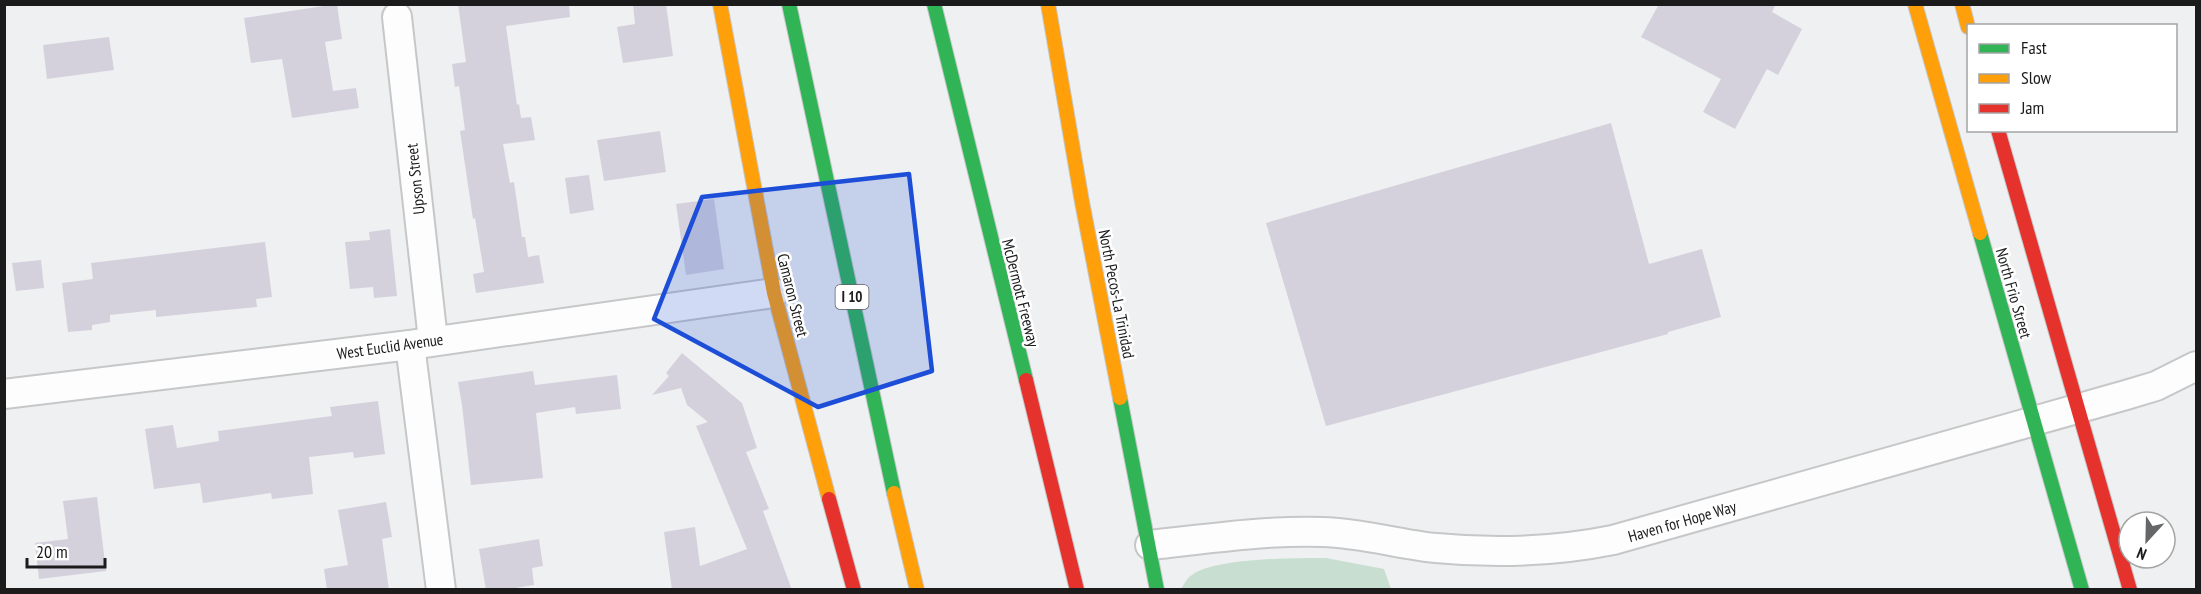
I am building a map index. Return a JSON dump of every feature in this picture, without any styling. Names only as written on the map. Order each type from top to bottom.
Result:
[{"type":"main road","name":"Camaron Street","points":[[720,4],[774,293],[854,590]]},
{"type":"main road","name":"I 10","points":[[789,4],[917,590]]},
{"type":"main road","name":"McDermott Freeway","points":[[934,4],[1077,590]]},
{"type":"main road","name":"North Pecos-La Trinidad","points":[[1048,4],[1091,249],[1158,590]]},
{"type":"main road","name":"North Frio Street","points":[[1915,4],[2082,590]]},
{"type":"main road","points":[[1962,4],[1967,24]]},
{"type":"main road","name":"North Frio Street","points":[[1999,132],[2130,590]]},
{"type":"street","name":"Upson Street","points":[[397,17],[441,590]]},
{"type":"street","name":"West Euclid Avenue","points":[[4,393],[421,343],[774,293]]},
{"type":"street","name":"Haven for Hope Way","points":[[1150,544],[1271,532],[1325,532],[1435,548],[1482,552],[1526,552],[1570,548],[1624,537],[2034,423],[2156,386],[2196,366]]},
{"type":"highlighted area","points":[[909,174],[932,371],[818,407],[654,319],[702,197]]},
{"type":"green space","points":[[1326,558],[1384,569],[1391,589],[1181,589],[1192,575],[1218,565],[1256,560]]},
{"type":"building","points":[[337,4],[342,39],[325,42],[333,91],[356,88],[359,108],[292,118],[282,59],[251,63],[244,18]]},
{"type":"building","points":[[458,4],[569,4],[570,17],[506,26],[517,105],[519,104],[521,118],[531,117],[535,140],[503,144],[510,183],[514,182],[522,237],[525,237],[528,257],[539,255],[544,283],[476,293],[473,274],[484,272],[475,218],[473,219],[460,131],[465,130],[459,86],[455,87],[452,64],[466,62]]},
{"type":"building","points":[[633,4],[666,4],[673,56],[623,63],[617,27],[635,24]]},
{"type":"building","points":[[1659,4],[1776,4],[1772,12],[1802,29],[1778,75],[1767,69],[1735,129],[1703,112],[1721,79],[1641,37]]},
{"type":"building","points":[[109,37],[114,70],[47,79],[43,45]]},
{"type":"building","points":[[1611,123],[1649,264],[1702,249],[1721,317],[1668,332],[1668,334],[1326,426],[1266,223]]},
{"type":"building","points":[[660,131],[666,172],[604,181],[597,140]]},
{"type":"building","points":[[589,175],[594,210],[570,214],[565,178]]},
{"type":"building","points":[[714,199],[724,269],[686,275],[676,204]]},
{"type":"building","points":[[390,229],[397,296],[374,298],[373,287],[350,289],[345,242],[370,240],[369,232]]},
{"type":"building","points":[[265,242],[272,297],[256,299],[257,307],[156,317],[156,310],[110,315],[110,322],[92,325],[92,330],[68,332],[62,283],[93,279],[91,263]]},
{"type":"building","points":[[41,260],[44,288],[16,291],[12,263]]},
{"type":"building","points":[[682,353],[742,403],[757,448],[746,452],[769,509],[763,511],[792,590],[672,590],[664,532],[695,527],[700,566],[747,549],[696,426],[708,422],[687,405],[681,388],[652,395],[669,376],[666,373]]},
{"type":"building","points":[[533,371],[535,385],[617,375],[621,409],[576,414],[575,407],[536,413],[543,478],[471,485],[458,382]]},
{"type":"building","points":[[378,401],[385,454],[354,458],[353,452],[309,457],[313,494],[272,499],[271,493],[203,503],[200,483],[154,489],[145,429],[173,425],[177,448],[219,441],[218,431],[332,416],[330,407]]},
{"type":"building","points":[[97,497],[106,571],[39,579],[35,543],[68,539],[63,501]]},
{"type":"building","points":[[386,502],[392,537],[382,539],[389,590],[327,590],[324,569],[348,565],[338,510]]},
{"type":"building","points":[[539,539],[543,566],[532,568],[534,585],[504,590],[486,590],[479,549]]},
{"type":"traffic: fast","points":[[789,4],[894,493]]},
{"type":"traffic: fast","points":[[934,4],[1026,380]]},
{"type":"traffic: fast","points":[[1980,233],[2082,590]]},
{"type":"traffic: fast","points":[[1120,398],[1157,590]]},
{"type":"traffic: slow","points":[[720,4],[774,293],[829,499]]},
{"type":"traffic: slow","points":[[1048,4],[1082,202],[1120,398]]},
{"type":"traffic: slow","points":[[1915,4],[1980,233]]},
{"type":"traffic: slow","points":[[1962,4],[1967,24]]},
{"type":"traffic: slow","points":[[894,493],[917,590]]},
{"type":"traffic: jam","points":[[1999,132],[2130,590]]},
{"type":"traffic: jam","points":[[1026,380],[1077,590]]},
{"type":"traffic: jam","points":[[829,499],[854,590]]}]
